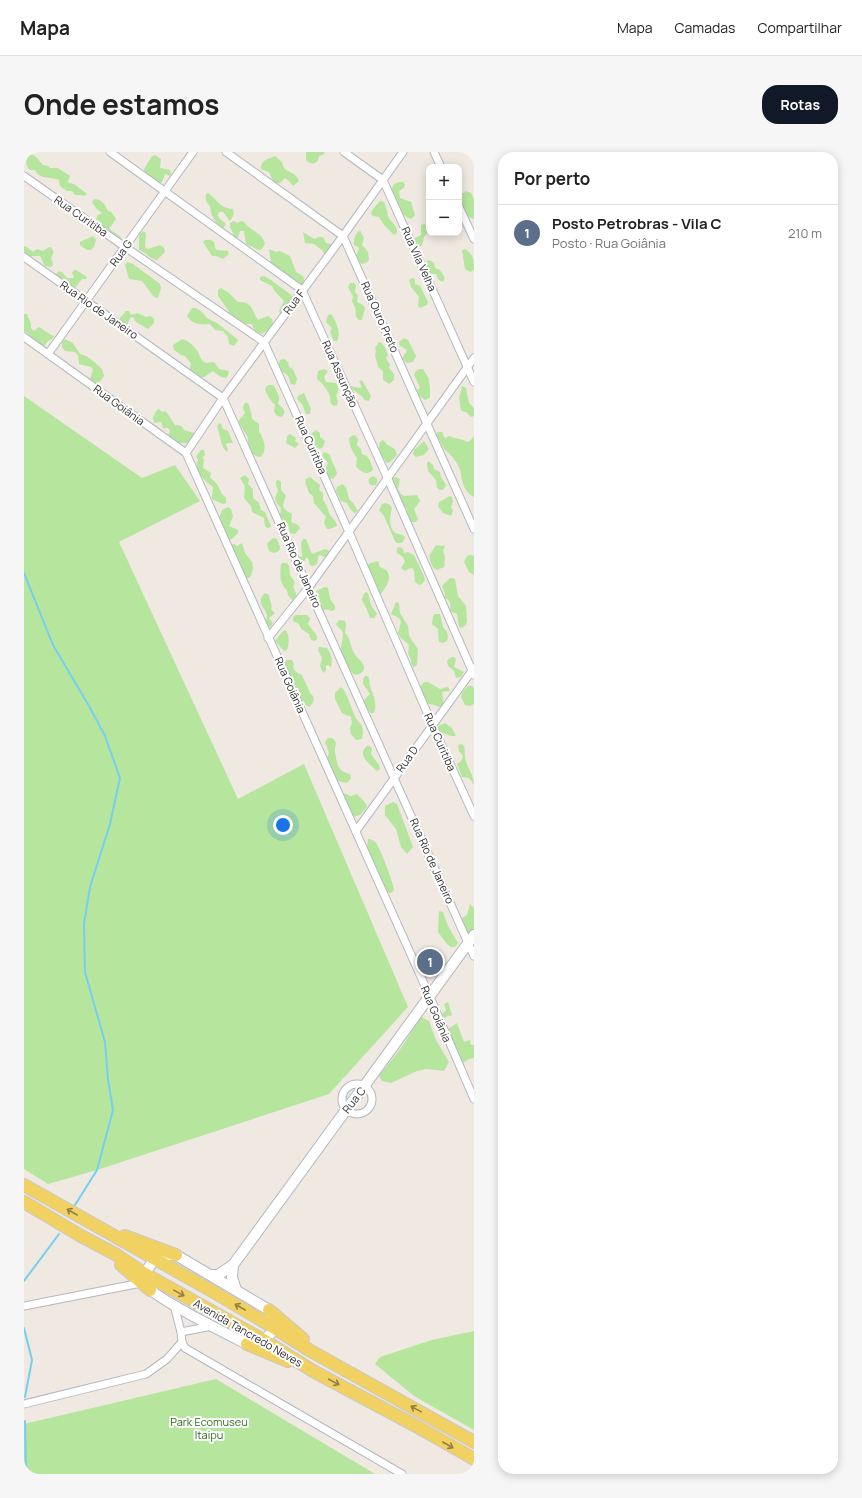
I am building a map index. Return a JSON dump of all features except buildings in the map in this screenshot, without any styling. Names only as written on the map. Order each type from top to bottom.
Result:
[{"type":"main road","name":"Avenida Tancredo Neves","points":[[24,1185],[273,1327],[309,1350],[474,1442]]},
{"type":"main road","name":"Avenida Tancredo Neves","points":[[24,1202],[81,1236],[145,1282],[265,1340],[313,1371],[474,1459]]},
{"type":"main road","points":[[91,1223],[176,1256]]},
{"type":"main road","points":[[268,1310],[323,1357]]},
{"type":"main road","points":[[247,1344],[265,1353],[313,1371]]},
{"type":"street","name":"Rua Assunção","points":[[110,152],[302,290],[473,671]]},
{"type":"street","name":"Rua G","points":[[48,354],[192,152]]},
{"type":"street","points":[[226,152],[343,236]]},
{"type":"street","points":[[344,152],[383,180]]},
{"type":"street","name":"Rua F","points":[[186,453],[223,398],[403,152]]},
{"type":"street","points":[[434,152],[440,164]]},
{"type":"street","name":"Rua Curitiba","points":[[24,176],[264,342],[350,532],[432,724],[474,816]]},
{"type":"street","name":"Rua Vila Velha","points":[[383,180],[474,382]]},
{"type":"street","points":[[462,213],[474,240]]},
{"type":"street","name":"Rua Ouro Preto","points":[[343,236],[474,529]]},
{"type":"street","name":"Rua Rio de Janeiro","points":[[24,257],[223,398],[394,777],[471,939],[474,956]]},
{"type":"street","name":"Rua Goiânia","points":[[24,337],[186,453],[356,831],[474,1099]]},
{"type":"street","points":[[268,638],[309,587],[350,532],[387,477],[474,358]]},
{"type":"street","name":"Rua D","points":[[356,831],[432,724],[473,671]]},
{"type":"street","name":"Rua C","points":[[210,1275],[218,1275],[233,1265],[346,1110],[366,1086],[471,939]]},
{"type":"street","points":[[346,1110],[357,1114],[364,1112],[370,1107],[373,1097],[370,1090],[366,1086]]},
{"type":"street","points":[[24,1306],[145,1282],[174,1305],[247,1344],[258,1343],[265,1340],[272,1332],[272,1315],[268,1310],[176,1256],[162,1256],[154,1260],[145,1282]]},
{"type":"street","points":[[233,1265],[232,1277],[236,1290]]},
{"type":"street","points":[[174,1305],[182,1342],[185,1348],[402,1474]]},
{"type":"street","points":[[181,1332],[213,1326]]},
{"type":"street","points":[[24,1404],[146,1374],[167,1359],[182,1342]]},
{"type":"green space","points":[[306,152],[325,152],[323,155],[319,156],[316,162],[310,163],[306,160]]},
{"type":"green space","points":[[31,154],[35,156],[43,165],[50,168],[58,168],[70,176],[68,181],[69,183],[74,184],[87,194],[84,196],[75,195],[72,191],[67,191],[60,186],[59,180],[42,177],[35,170],[30,170],[26,161],[28,155]]},
{"type":"green space","points":[[155,155],[161,159],[160,168],[170,170],[171,174],[170,176],[165,174],[162,182],[159,183],[154,181],[143,171],[152,156]]},
{"type":"green space","points":[[275,156],[282,162],[284,168],[293,173],[299,181],[293,186],[285,178],[280,183],[276,183],[273,181],[269,172],[261,169],[264,161]]},
{"type":"green space","points":[[403,182],[405,184],[404,188],[399,191],[400,198],[411,202],[415,215],[411,219],[403,214],[393,202],[392,188],[394,184]]},
{"type":"green space","points":[[466,191],[471,193],[474,199],[474,219],[467,217],[462,207],[462,194]]},
{"type":"green space","points":[[208,193],[225,207],[233,209],[234,213],[230,221],[223,212],[219,212],[219,218],[226,224],[223,229],[212,216],[210,206],[206,199],[206,194]]},
{"type":"green space","points":[[95,199],[102,202],[116,219],[109,229],[121,237],[121,239],[119,240],[97,223],[96,219],[98,215],[102,213],[92,202]]},
{"type":"green space","points":[[380,201],[384,202],[388,216],[397,230],[397,233],[394,235],[384,225],[379,217],[371,214],[373,209]]},
{"type":"green space","points":[[234,221],[237,223],[241,221],[244,222],[262,237],[265,244],[261,250],[246,244],[244,231],[240,231],[238,238],[235,238],[230,227],[230,223]]},
{"type":"green space","points":[[421,225],[426,225],[426,234],[422,245],[418,248],[414,243],[415,238],[421,235]]},
{"type":"green space","points":[[360,230],[364,238],[362,245],[368,252],[369,260],[362,264],[356,256],[359,249],[354,245],[354,239]]},
{"type":"green space","points":[[143,231],[146,233],[145,247],[148,249],[160,245],[164,248],[165,252],[157,260],[139,250],[139,235]]},
{"type":"green space","points":[[303,232],[314,239],[323,237],[326,243],[331,244],[332,247],[327,254],[324,254],[323,251],[314,244],[305,243]]},
{"type":"green space","points":[[93,236],[96,240],[94,247],[91,250],[87,250],[80,245],[80,242]]},
{"type":"green space","points":[[205,240],[211,240],[214,242],[217,250],[228,251],[229,254],[223,259],[212,256],[203,242]]},
{"type":"green space","points":[[24,246],[33,252],[37,249],[43,251],[51,247],[53,250],[53,255],[51,258],[53,264],[52,267],[45,266],[40,256],[30,256],[24,253]]},
{"type":"green space","points":[[269,249],[276,252],[280,251],[290,256],[296,272],[301,274],[304,278],[302,286],[288,278],[284,272],[271,263]]},
{"type":"green space","points":[[465,249],[470,253],[474,261],[474,270],[470,272],[465,269],[462,250]]},
{"type":"green space","points":[[429,260],[434,263],[435,268],[440,270],[445,278],[443,282],[439,280],[436,274],[427,274],[423,263]]},
{"type":"green space","points":[[127,262],[133,264],[160,284],[161,288],[158,298],[154,297],[142,281],[129,279],[125,265]]},
{"type":"green space","points":[[74,270],[87,277],[86,279],[82,279],[75,288],[71,288],[54,276],[59,271],[67,278],[74,278],[72,273]]},
{"type":"green space","points":[[264,276],[294,297],[281,315],[279,311],[284,301],[272,286],[260,280],[260,277]]},
{"type":"green space","points":[[412,278],[415,279],[415,284],[420,286],[428,302],[427,305],[420,308],[418,306],[419,297],[411,287],[409,280]]},
{"type":"green space","points":[[350,283],[354,283],[356,285],[355,292],[358,296],[357,302],[365,308],[362,320],[359,320],[356,317],[355,307],[352,301],[353,296],[348,287]]},
{"type":"green space","points":[[221,288],[229,293],[238,302],[243,302],[250,306],[258,320],[268,316],[272,319],[273,323],[269,330],[262,334],[253,328],[252,324],[245,324],[241,321],[236,322],[230,317],[228,310],[218,296],[218,290]]},
{"type":"green space","points":[[192,308],[196,308],[201,311],[207,318],[217,323],[238,340],[234,346],[229,344],[228,337],[223,331],[215,330],[210,324],[194,323],[187,316]]},
{"type":"green space","points":[[126,311],[129,311],[131,315],[137,313],[146,317],[151,316],[154,319],[154,323],[148,329],[136,322],[133,317],[130,318],[127,326],[120,323],[120,318]]},
{"type":"green space","points":[[24,314],[27,314],[31,328],[34,331],[39,327],[54,336],[44,346],[41,346],[33,340],[28,333],[24,332]]},
{"type":"green space","points":[[331,314],[336,323],[339,335],[337,341],[334,341],[330,332],[332,328],[326,322],[328,315]]},
{"type":"green space","points":[[404,338],[408,340],[416,356],[413,362],[407,363],[402,359],[407,350],[399,345],[399,342]]},
{"type":"green space","points":[[65,339],[73,343],[80,354],[89,358],[102,369],[104,376],[98,383],[92,382],[90,379],[93,370],[91,367],[79,364],[78,355],[75,352],[65,351],[62,347],[62,342]]},
{"type":"green space","points":[[182,339],[193,346],[204,362],[214,362],[219,369],[229,371],[226,378],[221,377],[213,371],[204,377],[197,377],[189,372],[191,364],[185,356],[174,350],[173,345]]},
{"type":"green space","points":[[379,342],[385,347],[388,355],[386,358],[390,365],[389,368],[394,374],[394,380],[389,384],[383,380],[383,371],[378,367],[375,355],[375,348]]},
{"type":"green space","points":[[284,359],[288,362],[289,367],[293,369],[297,379],[295,385],[291,384],[289,377],[277,368],[280,360]]},
{"type":"green space","points":[[324,369],[328,371],[324,377],[326,382],[336,383],[338,388],[336,396],[338,401],[337,405],[334,406],[331,404],[330,396],[327,390],[317,379],[318,371]]},
{"type":"green space","points":[[419,369],[423,369],[429,379],[430,397],[425,400],[419,396],[417,391],[420,387],[414,375]]},
{"type":"green space","points":[[362,380],[371,396],[369,401],[364,400],[363,397],[352,389],[351,386],[359,388],[362,387],[359,381]]},
{"type":"green space","points":[[269,385],[273,385],[276,389],[279,398],[278,404],[284,411],[283,416],[281,417],[277,416],[274,411],[275,405],[265,390]]},
{"type":"green space","points":[[462,386],[466,388],[469,403],[474,408],[474,416],[471,417],[466,412],[461,410],[459,398]]},
{"type":"green space","points":[[304,393],[311,409],[310,414],[306,414],[302,404],[297,399],[299,395]]},
{"type":"green space","points":[[24,396],[142,478],[175,465],[200,501],[119,542],[238,799],[304,764],[408,1007],[329,1094],[97,1170],[48,1184],[24,1169]]},
{"type":"green space","points":[[245,403],[248,403],[249,405],[252,419],[259,424],[259,432],[264,441],[264,452],[260,457],[254,455],[250,450],[248,437],[239,423],[239,420],[245,413],[243,406]]},
{"type":"green space","points":[[159,409],[162,412],[166,412],[175,425],[194,433],[193,440],[188,443],[179,443],[168,436],[170,430],[168,428],[163,428],[161,422],[154,423],[153,418],[156,411]]},
{"type":"green space","points":[[219,423],[223,429],[228,431],[233,443],[227,443],[227,452],[223,447],[217,427]]},
{"type":"green space","points":[[316,430],[320,433],[320,437],[325,441],[323,447],[320,449],[315,445],[310,437],[310,435]]},
{"type":"green space","points":[[438,432],[442,432],[446,438],[449,436],[467,442],[474,436],[474,497],[468,493],[464,487],[459,467],[444,449],[436,434]]},
{"type":"green space","points":[[290,434],[296,438],[295,441],[299,444],[295,448],[286,443],[287,436]]},
{"type":"green space","points":[[353,435],[358,439],[357,445],[361,449],[362,454],[367,456],[371,462],[373,470],[369,473],[362,472],[356,467],[357,458],[349,441],[349,438]]},
{"type":"green space","points":[[383,440],[395,449],[397,455],[387,463],[378,451],[380,442]]},
{"type":"green space","points":[[424,441],[429,449],[424,455],[416,457],[413,454],[414,450]]},
{"type":"green space","points":[[201,450],[204,450],[205,455],[202,458],[204,459],[203,468],[211,473],[210,477],[217,484],[222,494],[226,498],[226,503],[223,504],[212,499],[213,487],[203,479],[198,472],[198,460],[196,456]]},
{"type":"green space","points":[[325,452],[330,455],[337,474],[333,479],[327,478],[326,475],[325,470],[328,463],[322,454]]},
{"type":"green space","points":[[428,461],[433,465],[434,469],[440,472],[446,485],[443,490],[437,488],[436,480],[428,471]]},
{"type":"green space","points":[[245,475],[249,479],[248,484],[253,489],[253,498],[259,503],[261,510],[265,512],[271,527],[267,528],[265,526],[264,518],[252,512],[251,506],[244,498],[245,486],[240,478]]},
{"type":"green space","points":[[310,477],[320,485],[319,490],[323,493],[323,500],[337,526],[327,529],[324,523],[326,517],[314,503],[313,496],[309,493],[305,482],[306,479]]},
{"type":"green space","points":[[371,477],[375,477],[377,481],[375,485],[371,485],[369,483],[369,479]]},
{"type":"green space","points":[[396,477],[400,479],[398,489],[401,494],[404,496],[417,495],[420,501],[414,509],[418,519],[416,522],[411,522],[407,517],[407,509],[403,506],[391,485],[392,478]]},
{"type":"green space","points":[[278,480],[281,482],[281,490],[286,496],[283,507],[292,514],[291,522],[298,525],[300,528],[295,534],[290,533],[288,524],[280,516],[281,508],[276,502],[275,498],[278,491],[276,481]]},
{"type":"green space","points":[[342,484],[346,487],[349,499],[358,511],[355,513],[351,510],[347,503],[341,501],[336,491],[337,487]]},
{"type":"green space","points":[[450,496],[452,497],[453,502],[451,507],[453,511],[451,516],[443,513],[438,506],[439,502]]},
{"type":"green space","points":[[386,503],[392,508],[390,518],[393,531],[405,537],[402,543],[397,543],[395,541],[384,516],[379,510],[382,504]]},
{"type":"green space","points":[[228,507],[231,509],[233,516],[229,526],[238,530],[238,533],[229,540],[224,536],[224,528],[219,519],[222,510]]},
{"type":"green space","points":[[273,538],[277,539],[280,547],[279,551],[274,553],[269,551],[267,544]]},
{"type":"green space","points":[[303,539],[306,539],[312,554],[325,549],[329,552],[325,557],[320,555],[318,556],[316,565],[310,565],[308,558],[306,558],[302,565],[297,559],[302,556],[301,543]]},
{"type":"green space","points":[[242,543],[245,553],[252,562],[253,568],[249,578],[246,578],[244,575],[231,545],[234,544],[237,546]]},
{"type":"green space","points":[[436,545],[444,545],[445,547],[443,550],[445,558],[444,567],[437,570],[432,566],[429,556]]},
{"type":"green space","points":[[400,547],[403,549],[404,553],[408,552],[414,555],[424,576],[425,580],[422,584],[419,585],[415,582],[414,571],[412,568],[405,571],[401,568],[405,562],[403,557],[397,553],[397,548]]},
{"type":"green space","points":[[467,556],[474,556],[474,575],[469,572],[464,562]]},
{"type":"green space","points":[[378,561],[380,567],[386,570],[389,576],[388,582],[381,594],[378,594],[366,566]]},
{"type":"green space","points":[[282,563],[287,563],[289,566],[290,575],[295,582],[293,587],[296,595],[293,600],[288,595],[287,590],[281,582],[280,571]]},
{"type":"green space","points":[[450,578],[455,579],[458,596],[466,606],[467,622],[462,628],[459,627],[457,614],[450,611],[450,603],[445,598],[442,586]]},
{"type":"green space","points":[[325,587],[328,588],[330,599],[335,606],[335,609],[332,611],[326,609],[322,611],[318,604],[320,599],[316,591]]},
{"type":"green space","points":[[366,592],[368,593],[371,605],[377,614],[374,618],[370,618],[362,600],[363,595]]},
{"type":"green space","points":[[265,593],[269,595],[272,605],[271,609],[275,613],[269,618],[273,623],[270,628],[266,622],[267,615],[261,602],[262,596]]},
{"type":"green space","points":[[396,602],[399,603],[400,613],[408,626],[409,636],[418,649],[417,665],[414,667],[411,664],[411,659],[408,654],[409,645],[398,633],[401,622],[399,618],[391,614]]},
{"type":"green space","points":[[435,614],[440,614],[443,627],[447,632],[447,641],[443,643],[439,642],[438,629],[432,624],[433,616]]},
{"type":"green space","points":[[295,615],[307,615],[310,618],[308,624],[317,636],[315,641],[311,640],[309,634],[301,629],[299,624],[293,621],[293,617]]},
{"type":"green space","points":[[339,620],[345,621],[345,633],[354,653],[362,662],[364,667],[361,673],[356,675],[353,674],[343,663],[340,651],[343,634],[336,624]]},
{"type":"green space","points":[[285,630],[288,634],[289,643],[287,650],[284,651],[275,641]]},
{"type":"green space","points":[[319,647],[327,648],[332,659],[331,667],[328,665],[326,666],[326,671],[323,673],[320,666],[322,658],[318,650]]},
{"type":"green space","points":[[451,657],[456,659],[454,667],[464,672],[461,677],[456,678],[454,671],[448,666],[447,661]]},
{"type":"green space","points":[[287,660],[292,660],[294,664],[293,668],[296,672],[302,675],[310,693],[313,696],[314,700],[309,707],[300,702],[295,684],[287,672],[284,662]]},
{"type":"green space","points":[[365,676],[369,677],[370,686],[375,700],[374,713],[371,713],[365,706],[364,700],[370,694],[363,684],[363,679]]},
{"type":"green space","points":[[424,682],[428,682],[440,689],[447,687],[449,688],[450,691],[442,692],[444,705],[439,707],[425,702],[420,687]]},
{"type":"green space","points":[[468,686],[472,686],[474,688],[474,704],[470,706],[465,705],[461,697],[462,693]]},
{"type":"green space","points":[[341,687],[362,726],[362,739],[356,740],[351,734],[351,717],[342,713],[335,699],[335,693]]},
{"type":"green space","points":[[445,723],[452,728],[456,736],[443,733],[439,736],[437,726]]},
{"type":"green space","points":[[328,738],[332,738],[335,741],[335,752],[340,769],[350,774],[351,778],[347,783],[338,781],[326,761],[329,753],[325,742]]},
{"type":"green space","points":[[461,744],[464,748],[466,761],[473,777],[474,785],[469,778],[462,777],[457,764],[461,761],[463,756],[459,751],[458,745]]},
{"type":"green space","points":[[367,746],[372,748],[371,754],[379,765],[380,769],[377,771],[363,756],[364,749]]},
{"type":"green space","points":[[343,793],[351,796],[357,794],[366,804],[367,807],[360,815],[353,817],[344,801]]},
{"type":"green space","points":[[393,802],[397,804],[413,847],[407,854],[401,847],[396,829],[385,815],[385,806]]},
{"type":"green space","points":[[368,839],[375,842],[384,859],[394,890],[391,893],[386,892],[367,848]]},
{"type":"green space","points":[[470,904],[474,908],[474,930],[472,933],[467,934],[461,919],[467,915]]},
{"type":"green space","points":[[439,911],[443,912],[448,926],[458,943],[455,947],[451,947],[447,944],[438,932]]},
{"type":"green space","points":[[448,1002],[452,1015],[440,1019],[440,1016],[446,1010],[444,1004]]},
{"type":"green space","points":[[421,1017],[429,1021],[435,1038],[449,1062],[444,1071],[426,1069],[417,1071],[391,1083],[382,1081],[379,1076],[401,1048]]},
{"type":"green space","points":[[457,1023],[464,1042],[470,1040],[471,1045],[474,1045],[474,1058],[469,1059],[460,1065],[445,1031]]},
{"type":"green space","points":[[474,1331],[474,1430],[414,1396],[375,1364],[380,1357],[432,1340]]},
{"type":"green space","name":"Park Ecomuseu Itaipu","points":[[216,1379],[375,1474],[24,1474],[24,1424]]},
{"type":"waterway","points":[[24,573],[53,645],[105,736],[120,778],[110,824],[90,887],[84,924],[85,972],[105,1042],[108,1080],[113,1110],[97,1170],[75,1205]]},
{"type":"waterway","points":[[24,1281],[59,1234]]},
{"type":"waterway","points":[[24,1328],[32,1360],[25,1397]]},
{"type":"waterway","points":[[25,1421],[26,1474]]},
{"type":"place","name":"Posto Petrobras - Vila C","points":[[430,962]]}]
